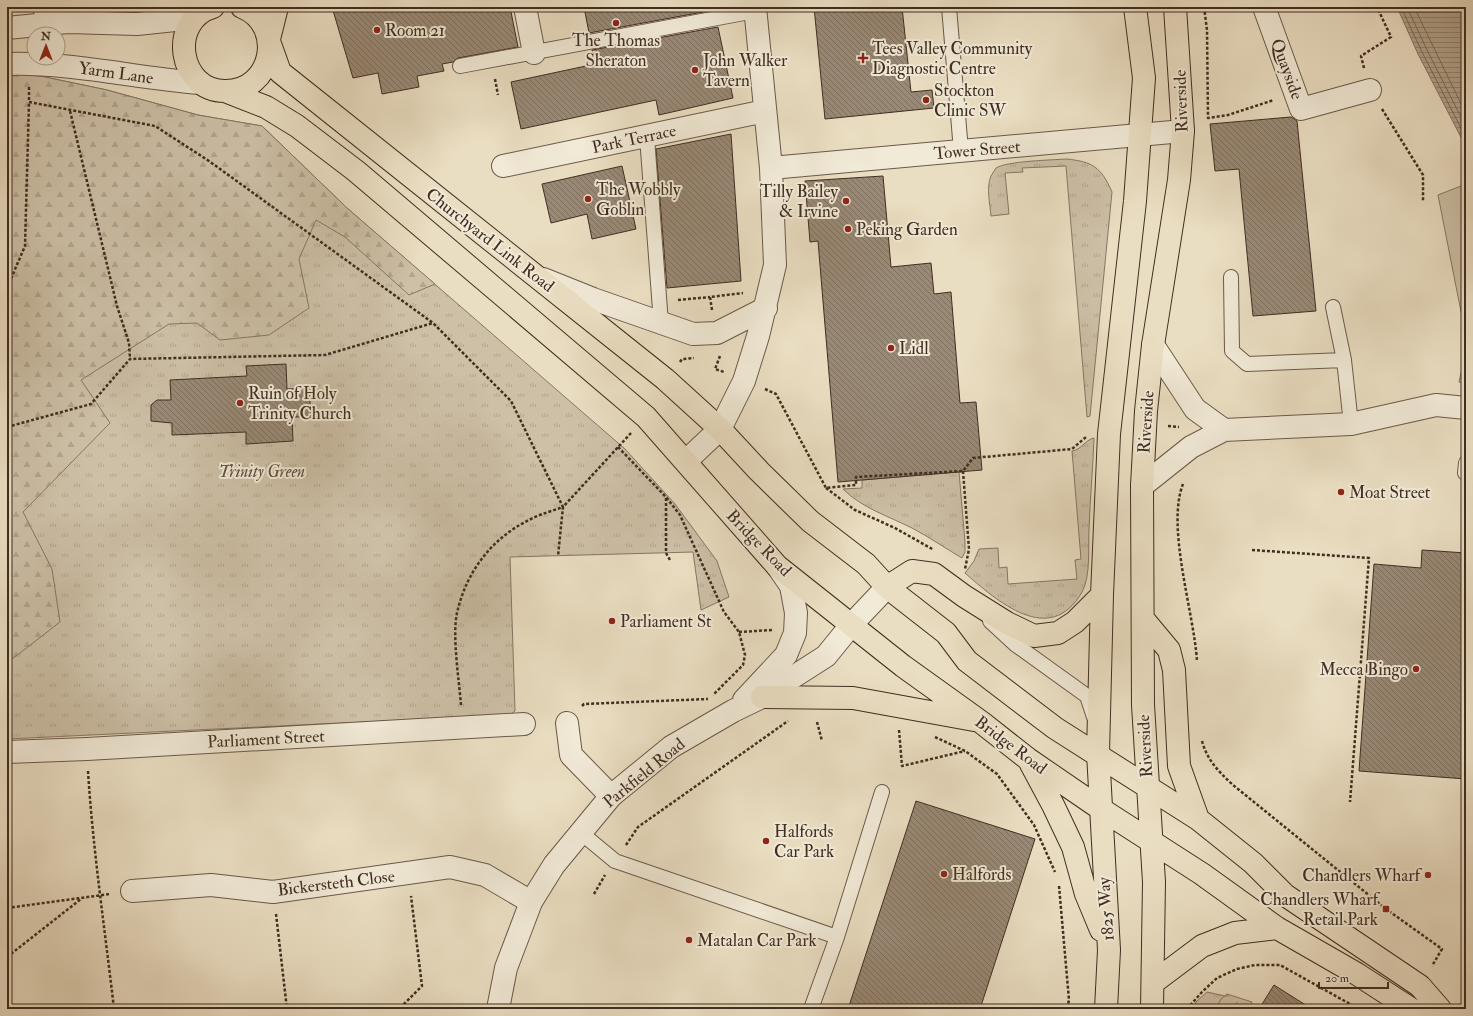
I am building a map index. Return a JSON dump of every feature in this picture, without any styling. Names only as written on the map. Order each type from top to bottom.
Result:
[{"type":"main road","name":"Churchyard Link Road","points":[[242,7],[260,19],[270,42],[280,72],[665,379],[720,429]]},
{"type":"main road","name":"Riverside","points":[[1101,809],[1098,753],[1102,595],[1109,434],[1135,201],[1144,78],[1135,7]]},
{"type":"main road","name":"Riverside","points":[[1150,840],[1143,705],[1144,620],[1142,486],[1146,411],[1153,345],[1179,180],[1183,131],[1175,7]]},
{"type":"main road","points":[[200,83],[188,70],[182,52],[184,34],[205,10]]},
{"type":"main road","points":[[225,92],[240,90],[252,83],[263,72],[269,59],[270,42],[278,10]]},
{"type":"main road","name":"Churchyard Link Road","points":[[200,83],[212,89],[225,92],[266,107],[285,118],[356,171],[646,417],[686,461]]},
{"type":"main road","points":[[720,429],[759,471],[810,521],[866,564],[888,587],[946,633],[967,661],[1056,728],[1098,753],[1198,819],[1253,863],[1285,895],[1420,986],[1440,1009]]},
{"type":"main road","name":"Bridge Road","points":[[686,461],[719,501],[777,566],[903,666],[981,722],[1028,759],[1101,809],[1202,874],[1277,928],[1356,974],[1411,1009]]},
{"type":"main road","points":[[888,587],[912,572],[934,574],[964,596],[1007,623],[1034,636],[1058,633],[1075,622],[1102,595]]},
{"type":"main road","points":[[1144,620],[1169,650],[1174,670],[1179,766],[1198,819]]},
{"type":"main road","points":[[762,697],[853,698],[981,722]]},
{"type":"main road","points":[[1028,759],[1054,805],[1073,847],[1086,894],[1109,950]]},
{"type":"main road","name":"1825 Way","points":[[1101,809],[1109,950],[1106,1009]]},
{"type":"main road","points":[[1150,840],[1154,882],[1154,982],[1152,1009]]},
{"type":"main road","points":[[1154,982],[1202,946],[1235,933],[1277,928]]},
{"type":"street","points":[[525,7],[534,53]]},
{"type":"street","name":"Quayside","points":[[1264,7],[1301,109],[1370,90]]},
{"type":"street","points":[[686,461],[720,429],[744,381],[766,308],[775,265],[771,168],[755,9]]},
{"type":"street","points":[[7,28],[46,15],[68,22],[138,24],[205,10]]},
{"type":"street","name":"Yarm Lane","points":[[7,64],[28,63],[98,69],[163,80],[200,83]]},
{"type":"street","name":"Park Terrace","points":[[503,166],[647,137],[765,111]]},
{"type":"street","name":"Tower Street","points":[[771,168],[1183,131]]},
{"type":"street","points":[[535,275],[593,299],[660,312],[693,334],[717,333],[766,308]]},
{"type":"street","points":[[1153,345],[1195,408],[1224,430]]},
{"type":"street","points":[[1142,486],[1192,447],[1224,430],[1351,424],[1436,406],[1466,408]]},
{"type":"street","points":[[733,711],[786,654],[795,633],[796,613],[791,586],[777,566]]},
{"type":"street","name":"Parkfield Road","points":[[498,1009],[506,968],[532,902],[554,865],[611,796],[671,747],[733,711],[762,697],[826,656],[852,624],[888,587]]},
{"type":"street","points":[[566,722],[571,755],[611,796]]},
{"type":"street","name":"Parliament Street","points":[[7,752],[87,749],[524,724]]},
{"type":"street","name":"Bickersteth Close","points":[[132,891],[211,885],[274,892],[450,867],[485,876],[532,902]]},
{"type":"lane","points":[[949,7],[961,151]]},
{"type":"lane","points":[[460,66],[534,53],[755,9]]},
{"type":"lane","points":[[647,137],[660,312]]},
{"type":"lane","points":[[1231,278],[1232,350],[1247,364],[1344,360]]},
{"type":"lane","points":[[1333,307],[1344,360],[1351,424]]},
{"type":"lane","points":[[964,596],[1016,645],[1087,696],[1093,712],[1098,753]]},
{"type":"lane","points":[[811,1009],[837,937],[882,792]]},
{"type":"lane","points":[[580,832],[615,861],[837,937]]},
{"type":"path","points":[[1204,7],[1207,30],[1208,118],[1228,115],[1296,94]]},
{"type":"path","points":[[1378,7],[1391,37],[1361,56],[1370,90],[1423,175],[1423,202]]},
{"type":"path","points":[[7,288],[25,246],[29,83]]},
{"type":"path","points":[[29,102],[155,126],[209,161],[433,323],[511,401],[563,507],[558,556]]},
{"type":"path","points":[[70,111],[117,306],[128,343],[130,359]]},
{"type":"path","points":[[660,312],[710,297]]},
{"type":"path","points":[[7,427],[91,404],[130,359],[325,355],[433,323]]},
{"type":"path","points":[[720,356],[715,369],[776,394],[826,488],[856,485],[856,477],[963,471]]},
{"type":"path","points":[[462,728],[456,642],[457,614],[471,572],[497,540],[529,520],[563,507],[618,447],[666,497],[680,515],[724,612],[739,632],[744,655],[742,665],[709,699],[584,704],[566,722]]},
{"type":"path","points":[[966,567],[969,549],[963,471],[973,458],[1072,449]]},
{"type":"path","points":[[1180,492],[1177,518],[1183,567],[1196,646],[1197,669]]},
{"type":"path","points":[[666,497],[666,553],[670,560]]},
{"type":"path","points":[[1252,550],[1369,558],[1350,802]]},
{"type":"path","points":[[739,632],[781,629],[795,633]]},
{"type":"path","points":[[594,894],[638,827],[789,720]]},
{"type":"path","points":[[810,721],[825,721]]},
{"type":"path","points":[[817,722],[822,741]]},
{"type":"path","points":[[899,729],[902,766],[965,751]]},
{"type":"path","points":[[930,735],[965,751],[997,774],[1034,825],[1055,873]]},
{"type":"path","points":[[1201,738],[1204,748],[1214,768],[1233,785],[1386,909],[1442,948]]},
{"type":"path","points":[[87,749],[92,829],[102,896],[114,1009]]},
{"type":"path","points":[[404,1009],[404,1005],[422,986],[408,873]]},
{"type":"path","points":[[1058,880],[1069,1000],[1067,1009]]},
{"type":"path","points":[[7,908],[132,891]]},
{"type":"path","points":[[274,892],[287,1009]]},
{"type":"path","points":[[7,957],[82,899]]},
{"type":"path","points":[[1187,1009],[1217,978],[1237,968],[1255,965],[1280,965],[1359,1009]]},
{"type":"green space","name":"Trinity Green","points":[[7,69],[107,90],[198,115],[262,126],[347,208],[625,449],[675,504],[717,561],[729,597],[701,610],[693,552],[510,557],[515,711],[510,715],[7,739]]},
{"type":"green space","points":[[7,69],[107,90],[198,115],[262,126],[347,208],[435,284],[409,295],[345,237],[316,220],[299,259],[309,308],[269,335],[220,340],[197,323],[169,324],[81,380],[110,423],[23,512],[52,569],[60,622],[7,663]]},
{"type":"green space","points":[[1067,159],[1090,164],[1095,167],[1100,171],[1112,192],[1090,416],[1087,417],[1066,166],[1022,168],[1023,172],[1005,173],[1009,214],[991,216],[989,196],[991,176],[996,168],[1019,162]]},
{"type":"green space","points":[[1466,184],[1466,337],[1438,195]]},
{"type":"green space","points":[[1466,350],[1466,384],[1459,382]]},
{"type":"green space","points":[[1094,438],[1087,578],[1085,585],[1082,592],[1069,608],[1055,617],[1039,618],[1024,614],[992,596],[965,573],[974,561],[979,549],[998,548],[999,568],[1007,567],[1008,584],[1077,579],[1075,560],[1081,559],[1072,451],[1078,449]]},
{"type":"green space","points":[[959,472],[965,542],[965,552],[962,558],[912,528],[867,507],[850,496],[843,489],[862,488],[862,480]]},
{"type":"green space","points":[[1207,992],[1225,996],[1216,1009],[1192,1009],[1196,1002]]},
{"type":"green space","points":[[1227,994],[1252,1002],[1248,1009],[1216,1009],[1221,999]]},
{"type":"water","points":[[1397,7],[1466,7],[1466,147],[1418,54]]},
{"type":"building","points":[[332,7],[510,7],[518,47],[458,58],[453,62],[442,64],[444,71],[417,76],[419,87],[382,94],[378,73],[353,78]]},
{"type":"building","name":"The Thomas Sheraton","points":[[584,7],[713,7],[714,10],[589,33]]},
{"type":"building","name":"Tees Valley Community Diagnostic Centre","points":[[814,7],[902,7],[911,92],[932,90],[934,108],[825,119]]},
{"type":"building","points":[[718,27],[733,98],[659,115],[656,100],[521,129],[511,82],[595,64],[592,50]]},
{"type":"building","points":[[1291,117],[1297,121],[1316,311],[1253,316],[1239,169],[1215,171],[1210,124]]},
{"type":"building","points":[[731,134],[741,281],[667,288],[656,149]]},
{"type":"building","name":"The Wobbly Goblin","points":[[622,166],[636,229],[592,239],[587,214],[551,223],[542,184]]},
{"type":"building","name":"Lidl","points":[[883,176],[891,267],[931,263],[934,294],[951,292],[960,403],[976,402],[982,470],[838,482],[818,241],[810,242],[805,181]]},
{"type":"building","name":"Ruin of Holy Trinity Church","points":[[286,364],[287,389],[309,388],[311,417],[292,417],[293,441],[246,444],[246,432],[172,435],[172,423],[151,421],[151,405],[157,400],[171,400],[170,380],[247,376],[246,366]]},
{"type":"building","name":"Mecca Bingo","points":[[1422,550],[1466,553],[1466,779],[1359,771],[1374,564],[1421,568]]},
{"type":"building","points":[[916,801],[1035,839],[980,1009],[848,1009]]},
{"type":"building","points":[[1274,985],[1312,1009],[1259,1009]]},
{"type":"place","name":"The Thomas Sheraton","points":[[616,23]]},
{"type":"place","name":"Room 21","points":[[377,30]]},
{"type":"place","name":"Tees Valley Community Diagnostic Centre","points":[[863,58]]},
{"type":"place","name":"John Walker Tavern","points":[[695,70]]},
{"type":"place","name":"Stockton Clinic SW","points":[[926,100]]},
{"type":"place","name":"The Wobbly Goblin","points":[[588,199]]},
{"type":"place","name":"Tilly Bailey & Irvine","points":[[846,201]]},
{"type":"place","name":"Peking Garden","points":[[848,229]]},
{"type":"place","name":"Lidl","points":[[891,348]]},
{"type":"place","name":"Ruin of Holy Trinity Church","points":[[240,403]]},
{"type":"place","name":"Moat Street","points":[[1341,492]]},
{"type":"place","name":"Parliament St","points":[[612,621]]},
{"type":"place","name":"Mecca Bingo","points":[[1416,669]]},
{"type":"place","name":"Halfords Car Park","points":[[766,841]]},
{"type":"place","name":"Halfords","points":[[944,874]]},
{"type":"place","name":"Chandlers Wharf","points":[[1428,875]]},
{"type":"place","name":"Chandlers Wharf Retail Park","points":[[1386,909]]},
{"type":"place","name":"Matalan Car Park","points":[[689,940]]}]
